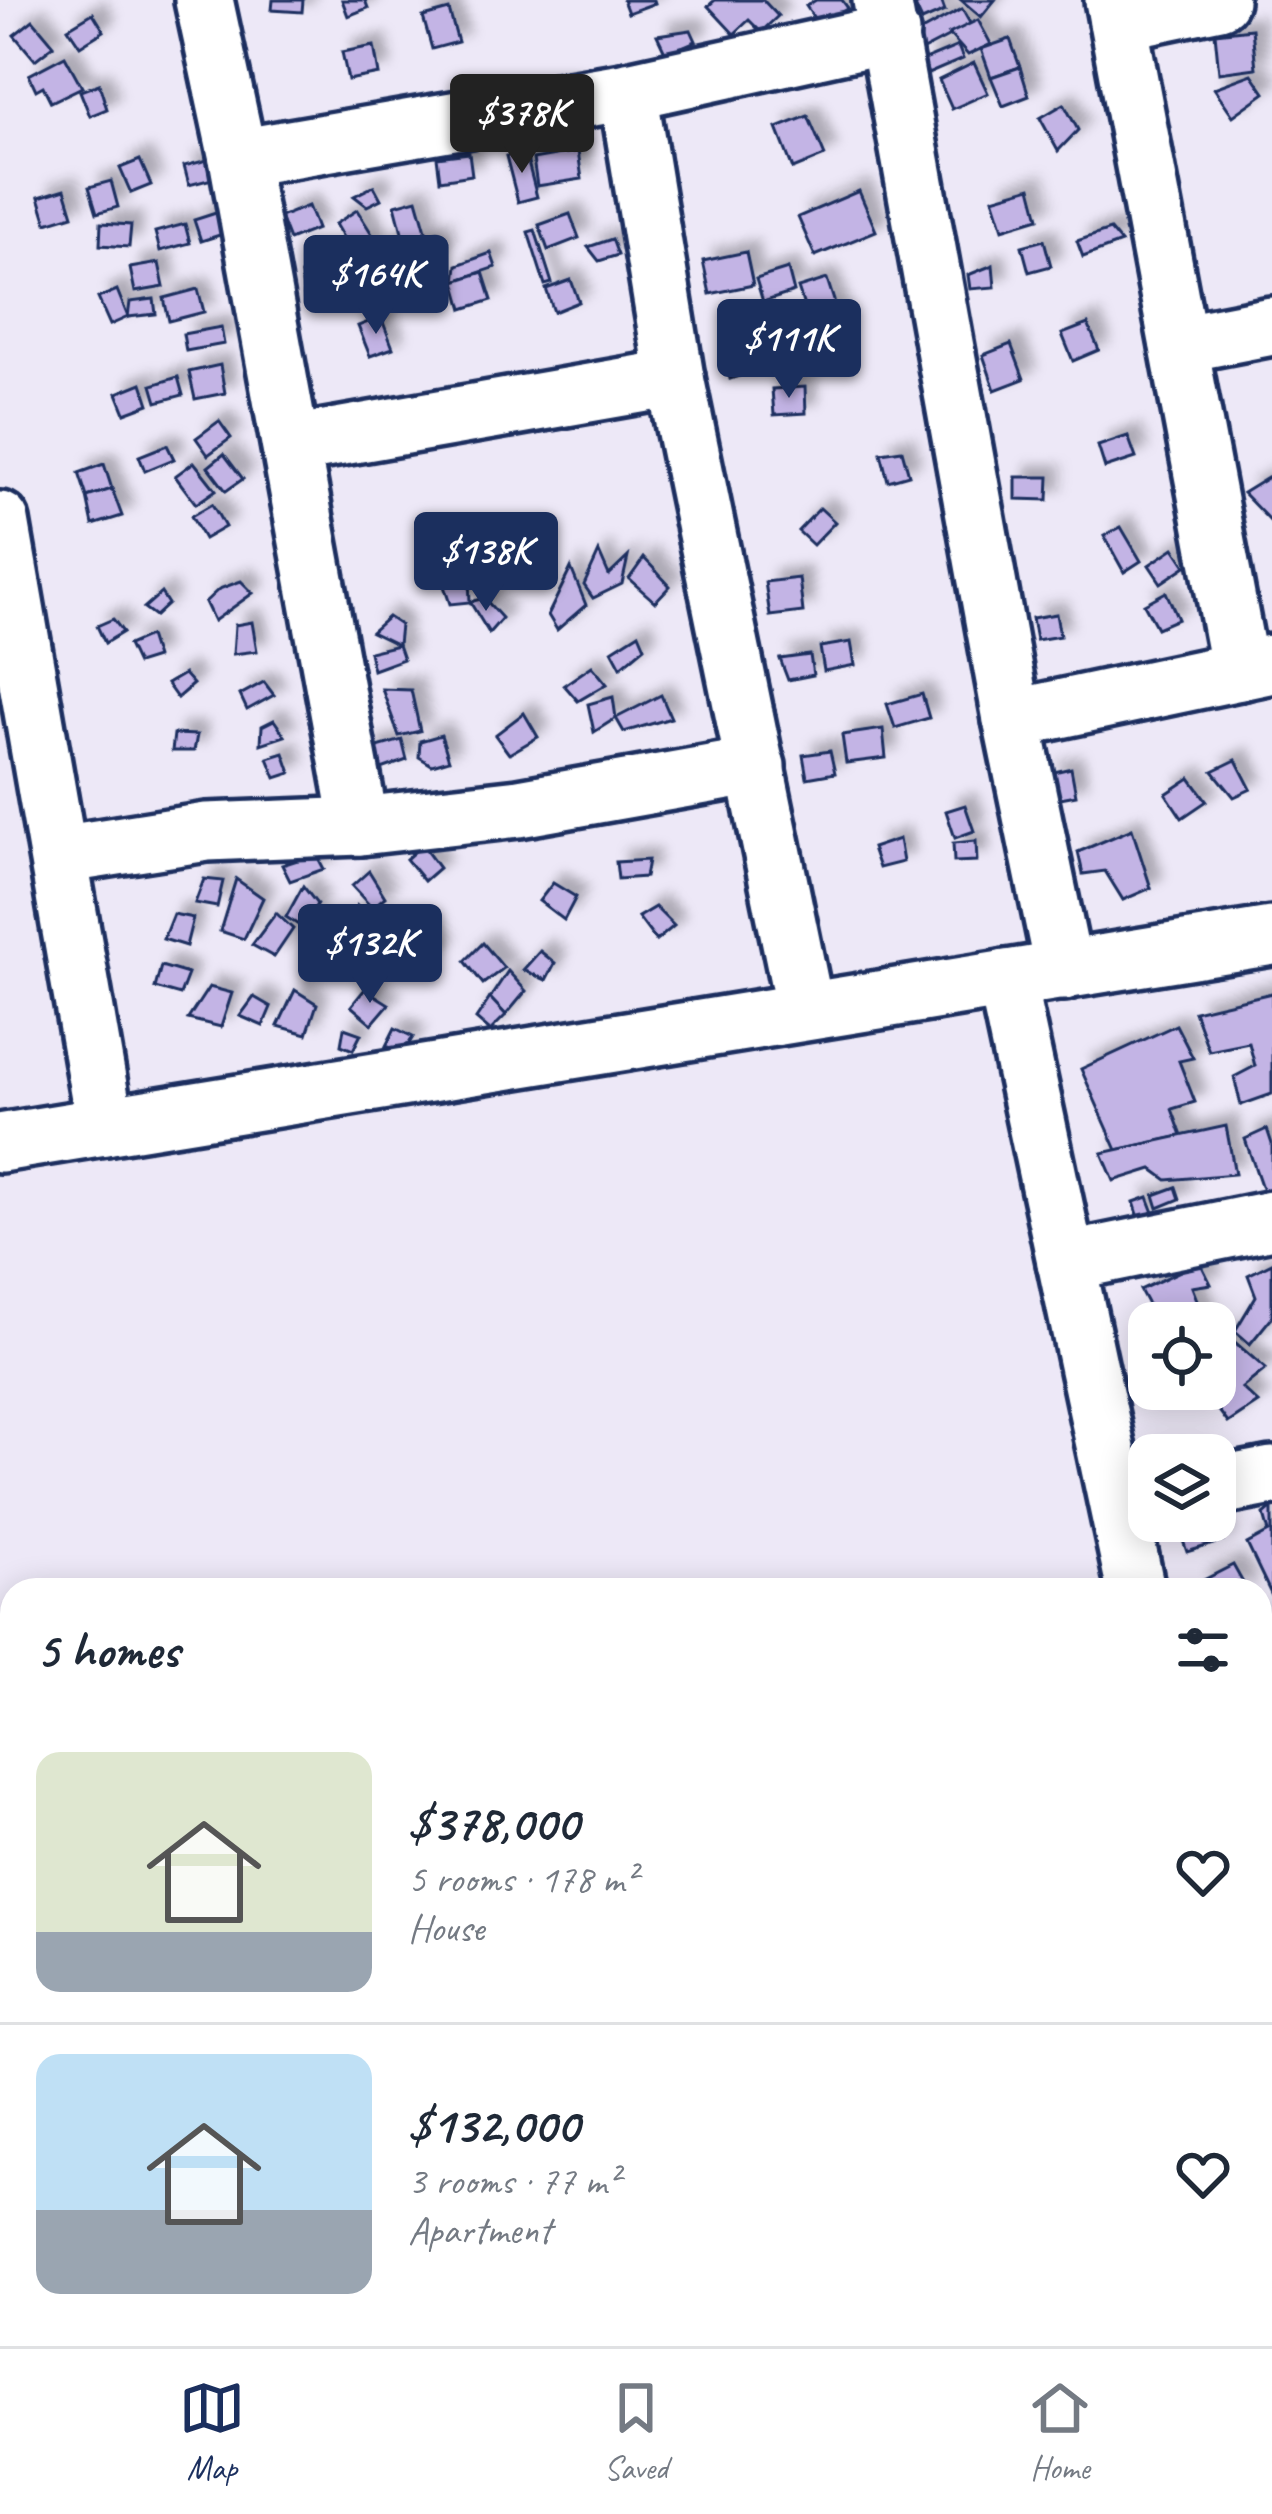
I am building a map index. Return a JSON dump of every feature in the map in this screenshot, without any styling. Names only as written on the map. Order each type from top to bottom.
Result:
[{"type":"street","points":[[204,0],[238,158],[361,826]]},
{"type":"street","points":[[1012,719],[1256,667],[1179,344],[1116,10],[1219,0]]},
{"type":"street","points":[[238,158],[628,91],[886,17],[1012,719],[1064,970]]},
{"type":"street","points":[[628,91],[675,378],[805,1010]]},
{"type":"street","points":[[1179,344],[1272,326]]},
{"type":"street","points":[[291,445],[675,378]]},
{"type":"street","points":[[0,521],[105,1126]]},
{"type":"street","points":[[59,855],[208,832],[361,826],[519,808],[756,766]]},
{"type":"street","points":[[0,1142],[1272,935]]},
{"type":"street","points":[[1006,979],[1066,1262],[1128,1485]]},
{"type":"street","points":[[1066,1262],[1272,1220]]},
{"type":"street","points":[[1236,1483],[1272,1476]]},
{"type":"street","points":[[1134,1542],[1136,1578]]},
{"type":"building","points":[[273,0],[303,0],[302,12],[272,10]]},
{"type":"building","points":[[342,0],[365,0],[368,8],[348,16]]},
{"type":"building","points":[[623,0],[654,0],[655,3],[628,13]]},
{"type":"building","points":[[715,0],[763,0],[778,16],[761,32],[749,20],[734,34],[708,6]]},
{"type":"building","points":[[816,0],[842,0],[848,8],[820,27],[806,6]]},
{"type":"building","points":[[941,0],[945,11],[922,21],[915,6]]},
{"type":"building","points":[[961,0],[995,0],[981,17]]},
{"type":"building","points":[[962,9],[971,25],[921,51],[912,36]]},
{"type":"building","points":[[449,10],[458,42],[432,49],[423,17]]},
{"type":"building","points":[[93,13],[104,31],[80,46],[68,28]]},
{"type":"building","points":[[33,20],[54,45],[35,60],[14,35]]},
{"type":"building","points":[[978,20],[991,44],[968,55],[949,34]]},
{"type":"building","points":[[1252,29],[1256,68],[1219,73],[1215,33]]},
{"type":"building","points":[[691,30],[696,41],[666,54],[657,35]]},
{"type":"building","points":[[1010,39],[1020,67],[991,77],[981,49]]},
{"type":"building","points":[[374,46],[379,74],[348,80],[342,52]]},
{"type":"building","points":[[958,46],[963,59],[928,74],[922,61]]},
{"type":"building","points":[[65,56],[82,87],[51,102],[43,86],[36,90],[29,75]]},
{"type":"building","points":[[974,63],[988,93],[952,109],[939,80]]},
{"type":"building","points":[[1020,67],[1029,96],[1003,106],[991,77]]},
{"type":"building","points":[[1252,74],[1265,93],[1233,116],[1214,88]]},
{"type":"building","points":[[99,84],[107,109],[90,116],[80,91]]},
{"type":"building","points":[[1064,104],[1078,130],[1058,151],[1040,118]]},
{"type":"building","points":[[808,116],[825,156],[793,169],[777,128]]},
{"type":"building","points":[[525,151],[537,197],[518,202],[506,156]]},
{"type":"building","points":[[578,151],[582,179],[537,186],[533,159]]},
{"type":"building","points":[[469,153],[472,175],[440,180],[437,157]]},
{"type":"building","points":[[215,158],[220,177],[189,185],[184,166]]},
{"type":"building","points":[[140,160],[151,185],[131,193],[120,168]]},
{"type":"building","points":[[111,181],[118,207],[97,213],[89,187]]},
{"type":"building","points":[[374,186],[381,199],[367,206],[354,196]]},
{"type":"building","points":[[1031,187],[1039,218],[1003,229],[993,198]]},
{"type":"building","points":[[65,189],[73,215],[47,223],[39,197]]},
{"type":"building","points":[[859,191],[876,231],[815,256],[798,217]]},
{"type":"building","points":[[417,199],[427,234],[439,231],[444,252],[404,262],[400,247],[391,250],[389,240],[403,236],[395,205]]},
{"type":"building","points":[[308,206],[317,229],[289,240],[280,217]]},
{"type":"building","points":[[357,210],[377,242],[354,256],[335,224]]},
{"type":"building","points":[[216,213],[223,234],[201,241],[194,220]]},
{"type":"building","points":[[570,214],[579,238],[548,250],[539,225]]},
{"type":"building","points":[[101,223],[131,225],[129,247],[100,245]]},
{"type":"building","points":[[185,224],[190,243],[160,251],[155,232]]},
{"type":"building","points":[[535,230],[552,283],[545,285],[528,232]]},
{"type":"building","points":[[1110,230],[1121,243],[1083,257],[1077,241]]},
{"type":"building","points":[[612,239],[618,255],[599,261],[588,247]]},
{"type":"building","points":[[1044,240],[1051,266],[1029,272],[1022,246]]},
{"type":"building","points":[[397,251],[408,280],[383,288],[373,259]]},
{"type":"building","points":[[746,252],[753,285],[710,294],[703,261]]},
{"type":"building","points":[[491,253],[496,267],[455,281],[457,265]]},
{"type":"building","points":[[159,263],[164,287],[135,292],[130,268]]},
{"type":"building","points":[[993,265],[995,287],[970,289],[968,275]]},
{"type":"building","points":[[788,269],[794,292],[763,302],[756,279]]},
{"type":"building","points":[[326,270],[331,301],[305,305],[301,275]]},
{"type":"building","points":[[483,272],[492,300],[463,309],[455,281]]},
{"type":"building","points":[[827,279],[838,313],[809,322],[798,288]]},
{"type":"building","points":[[571,280],[579,302],[554,312],[546,289]]},
{"type":"building","points":[[198,289],[204,312],[169,321],[164,298]]},
{"type":"building","points":[[117,290],[128,317],[110,325],[98,298]]},
{"type":"building","points":[[154,299],[156,314],[128,317],[130,302]]},
{"type":"building","points":[[381,317],[393,348],[370,356],[358,326]]},
{"type":"building","points":[[1088,324],[1099,350],[1073,361],[1062,334]]},
{"type":"building","points":[[221,327],[224,344],[186,351],[183,334]]},
{"type":"building","points":[[833,328],[835,340],[816,349],[813,331]]},
{"type":"building","points":[[758,341],[766,367],[730,379],[722,351]]},
{"type":"building","points":[[1011,344],[1024,379],[995,390],[983,355]]},
{"type":"building","points":[[220,365],[225,393],[195,399],[189,372]]},
{"type":"building","points":[[178,377],[183,395],[157,402],[152,385]]},
{"type":"building","points":[[142,383],[149,404],[125,413],[117,393]]},
{"type":"building","points":[[805,387],[806,413],[774,415],[772,389]]},
{"type":"building","points":[[219,421],[231,438],[208,455],[196,438]]},
{"type":"building","points":[[1128,436],[1136,458],[1105,468],[1098,446]]},
{"type":"building","points":[[167,445],[174,459],[145,471],[139,456]]},
{"type":"building","points":[[902,450],[909,475],[888,481],[881,453]]},
{"type":"building","points":[[224,454],[243,479],[226,491],[208,467]]},
{"type":"building","points":[[194,462],[216,490],[196,504],[175,476]]},
{"type":"building","points":[[104,464],[112,489],[87,497],[79,473]]},
{"type":"building","points":[[1016,477],[1049,477],[1048,500],[1016,499]]},
{"type":"building","points":[[1269,477],[1272,482],[1272,523],[1243,493]]},
{"type":"building","points":[[112,489],[122,516],[93,525],[87,497]]},
{"type":"building","points":[[212,504],[225,527],[204,539],[191,516]]},
{"type":"building","points":[[820,508],[835,522],[813,545],[798,531]]},
{"type":"building","points":[[1121,527],[1141,561],[1124,572],[1104,536]]},
{"type":"building","points":[[1174,548],[1186,566],[1161,583],[1149,565]]},
{"type":"building","points":[[599,552],[609,575],[628,557],[622,584],[593,598],[584,585]]},
{"type":"building","points":[[644,558],[670,586],[655,602],[629,579]]},
{"type":"building","points":[[571,568],[586,605],[557,630],[548,615]]},
{"type":"building","points":[[469,578],[470,602],[450,604],[444,586]]},
{"type":"building","points":[[799,578],[803,612],[770,616],[765,582]]},
{"type":"building","points":[[241,581],[253,593],[214,621],[205,602],[219,589]]},
{"type":"building","points":[[1166,592],[1178,619],[1157,628],[1144,604]]},
{"type":"building","points":[[161,593],[168,604],[155,616],[144,608]]},
{"type":"building","points":[[484,598],[502,618],[489,633],[470,602]]},
{"type":"building","points":[[1056,614],[1060,636],[1036,640],[1032,618]]},
{"type":"building","points":[[388,617],[400,625],[398,645],[371,632]]},
{"type":"building","points":[[113,619],[123,632],[105,643],[97,626]]},
{"type":"building","points":[[252,622],[257,651],[233,654],[235,625]]},
{"type":"building","points":[[639,633],[645,647],[621,667],[612,650]]},
{"type":"building","points":[[149,636],[156,658],[137,664],[128,645]]},
{"type":"building","points":[[851,642],[855,665],[824,671],[820,647]]},
{"type":"building","points":[[398,645],[403,659],[373,670],[369,652]]},
{"type":"building","points":[[810,655],[813,675],[788,680],[780,659]]},
{"type":"building","points":[[592,666],[607,684],[578,701],[564,685]]},
{"type":"building","points":[[184,674],[193,684],[177,698],[167,684]]},
{"type":"building","points":[[264,682],[274,695],[247,710],[240,695]]},
{"type":"building","points":[[382,689],[411,690],[420,731],[399,736]]},
{"type":"building","points":[[922,694],[929,718],[895,728],[887,704]]},
{"type":"building","points":[[661,695],[671,718],[624,732],[616,718]]},
{"type":"building","points":[[613,697],[616,718],[594,732],[588,704]]},
{"type":"building","points":[[524,713],[538,737],[509,754],[495,735]]},
{"type":"building","points":[[274,720],[285,736],[261,744],[262,726]]},
{"type":"building","points":[[883,729],[886,758],[846,763],[842,735]]},
{"type":"building","points":[[174,734],[197,735],[194,751],[172,751]]},
{"type":"building","points":[[441,735],[449,760],[432,765],[419,757],[420,741]]},
{"type":"building","points":[[402,740],[407,760],[376,771],[367,750]]},
{"type":"building","points":[[830,751],[835,773],[807,778],[803,755]]},
{"type":"building","points":[[284,753],[291,773],[276,778],[268,758]]},
{"type":"building","points":[[1236,760],[1251,789],[1234,797],[1213,771]]},
{"type":"building","points":[[1071,768],[1076,795],[1055,799],[1050,773]]},
{"type":"building","points":[[1190,778],[1207,801],[1182,818],[1166,794]]},
{"type":"building","points":[[965,805],[974,831],[955,838],[946,811]]},
{"type":"building","points":[[1132,829],[1151,888],[1123,900],[1105,871],[1083,874],[1078,852]]},
{"type":"building","points":[[899,839],[903,862],[879,868],[872,848]]},
{"type":"building","points":[[976,841],[977,861],[954,862],[953,843]]},
{"type":"building","points":[[422,845],[439,868],[424,881],[406,859]]},
{"type":"building","points":[[316,854],[324,869],[290,881],[282,865]]},
{"type":"building","points":[[648,860],[645,877],[618,879],[616,862]]},
{"type":"building","points":[[369,871],[385,897],[372,908],[352,886]]},
{"type":"building","points":[[204,879],[223,881],[217,907],[195,903]]},
{"type":"building","points":[[236,879],[263,898],[244,939],[220,931]]},
{"type":"building","points":[[553,883],[576,897],[564,920],[539,901]]},
{"type":"building","points":[[303,886],[317,904],[303,928],[286,917]]},
{"type":"building","points":[[357,906],[381,929],[369,950],[351,933]]},
{"type":"building","points":[[655,907],[674,926],[656,941],[638,917]]},
{"type":"building","points":[[276,913],[293,929],[274,957],[252,945]]},
{"type":"building","points":[[173,914],[193,918],[186,946],[163,939]]},
{"type":"building","points":[[426,930],[444,948],[425,969],[405,953]]},
{"type":"building","points":[[344,935],[364,952],[351,973],[332,955]]},
{"type":"building","points":[[483,943],[504,968],[483,984],[465,961]]},
{"type":"building","points":[[540,951],[555,963],[546,980],[523,970]]},
{"type":"building","points":[[161,966],[188,974],[180,995],[155,988]]},
{"type":"building","points":[[508,971],[526,991],[506,1015],[490,998]]},
{"type":"building","points":[[209,987],[232,993],[221,1027],[188,1019]]},
{"type":"building","points":[[365,989],[389,1004],[372,1024],[351,1006]]},
{"type":"building","points":[[295,990],[317,1004],[307,1034],[278,1026]]},
{"type":"building","points":[[1272,993],[1272,1094],[1241,1105],[1234,1077],[1255,1066],[1249,1043],[1209,1051],[1194,1011]]},
{"type":"building","points":[[254,997],[271,1007],[263,1026],[240,1016]]},
{"type":"building","points":[[490,998],[506,1015],[490,1031],[476,1019]]},
{"type":"building","points":[[1176,1025],[1193,1058],[1179,1061],[1195,1102],[1172,1109],[1182,1136],[1117,1150],[1081,1069]]},
{"type":"building","points":[[344,1028],[361,1034],[353,1050],[341,1045]]},
{"type":"building","points":[[395,1028],[413,1037],[403,1053],[386,1046]]},
{"type":"building","points":[[1226,1126],[1235,1174],[1167,1180],[1152,1169],[1114,1181],[1102,1153]]},
{"type":"building","points":[[1267,1129],[1272,1144],[1272,1187],[1263,1191],[1245,1139]]},
{"type":"building","points":[[1176,1187],[1180,1199],[1158,1208],[1154,1195]]},
{"type":"building","points":[[1148,1197],[1155,1215],[1140,1221],[1134,1202]]},
{"type":"building","points":[[1200,1262],[1211,1284],[1192,1287],[1198,1302],[1146,1302],[1140,1290]]},
{"type":"building","points":[[1272,1263],[1272,1317],[1250,1344],[1236,1332],[1256,1296],[1248,1275]]},
{"type":"building","points":[[1236,1343],[1266,1369],[1242,1388],[1258,1403],[1228,1423],[1218,1410],[1236,1410]]},
{"type":"building","points":[[1272,1508],[1272,1578],[1263,1578],[1247,1544],[1269,1532],[1264,1515]]},
{"type":"building","points":[[1184,1542],[1220,1542],[1187,1552]]},
{"type":"building","points":[[1233,1565],[1240,1578],[1208,1578]]}]
